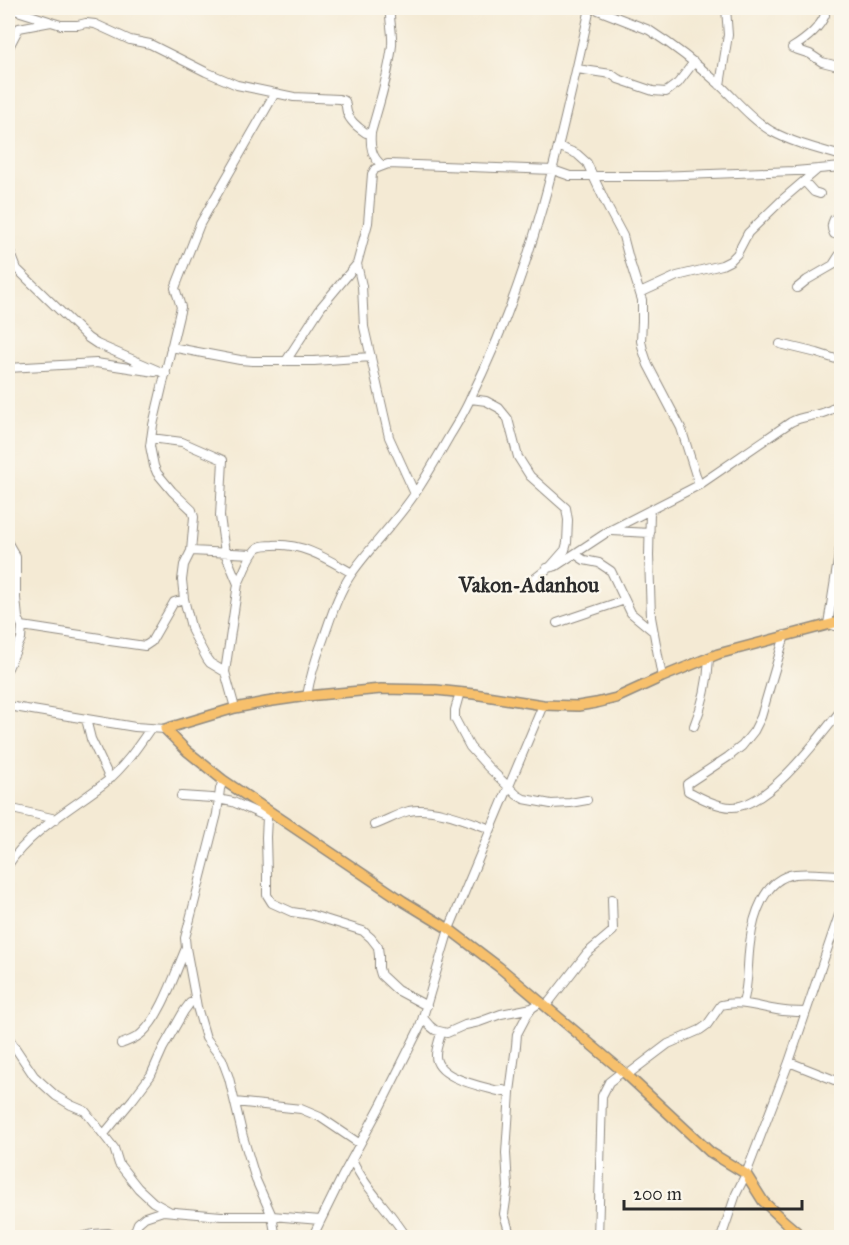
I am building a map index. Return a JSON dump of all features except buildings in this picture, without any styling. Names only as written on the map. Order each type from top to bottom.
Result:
[{"type":"main road","points":[[804,1238],[764,1201],[746,1174],[710,1152],[625,1073],[499,967],[449,929],[269,815],[187,751],[165,729],[235,708],[307,696],[381,689],[460,692],[543,705],[578,706],[616,698],[709,658],[842,621]]},
{"type":"street","points":[[8,8],[61,25],[95,24],[130,40],[150,44],[237,85],[294,97],[345,101],[347,114],[351,120],[366,133],[371,133]]},
{"type":"street","points":[[382,165],[376,161],[370,144],[392,43],[390,8]]},
{"type":"street","points":[[307,696],[313,669],[332,614],[345,585],[352,573],[394,523],[430,470],[471,399],[503,326],[522,273],[553,170],[591,8],[649,30],[694,62],[757,121],[772,131],[798,144],[842,156]]},
{"type":"street","points":[[720,85],[728,35],[726,8]]},
{"type":"street","points":[[822,8],[825,15],[819,26],[792,48],[810,54],[822,62],[842,67]]},
{"type":"street","points":[[8,49],[19,28],[51,22]]},
{"type":"street","points":[[577,69],[610,74],[653,91],[666,92],[678,83],[694,62]]},
{"type":"street","points":[[225,672],[207,659],[192,631],[184,600],[182,580],[184,565],[191,551],[195,517],[192,510],[157,473],[150,446],[181,307],[175,288],[200,224],[274,93]]},
{"type":"street","points":[[558,146],[587,163],[624,236],[642,300],[641,341],[643,350],[648,365],[681,428],[699,485]]},
{"type":"street","points":[[285,361],[321,307],[357,264],[368,223],[372,174],[382,165],[553,170],[570,176],[657,176],[842,167]]},
{"type":"street","points":[[640,293],[677,276],[722,266],[730,261],[737,254],[748,233],[818,169]]},
{"type":"street","points":[[804,181],[814,192],[820,194]]},
{"type":"street","points":[[834,219],[831,229],[834,234],[842,236]]},
{"type":"street","points":[[8,234],[17,269],[88,338],[166,374]]},
{"type":"street","points":[[797,288],[833,265],[842,250]]},
{"type":"street","points":[[357,264],[362,286],[364,327],[389,437],[415,494]]},
{"type":"street","points":[[780,344],[842,361]]},
{"type":"street","points":[[171,347],[240,360],[314,361],[371,357]]},
{"type":"street","points":[[8,368],[96,363],[166,374]]},
{"type":"street","points":[[471,399],[486,401],[499,408],[508,418],[518,458],[530,476],[566,508],[567,543],[564,550],[529,583]]},
{"type":"street","points":[[547,568],[556,566],[609,531],[699,485],[798,418],[826,412],[842,400]]},
{"type":"street","points":[[152,438],[182,442],[224,460],[220,516],[225,553],[238,584]]},
{"type":"street","points":[[650,510],[651,617],[662,677]]},
{"type":"street","points":[[609,531],[650,533]]},
{"type":"street","points":[[842,535],[828,624],[842,628]]},
{"type":"street","points":[[8,543],[16,557],[16,598],[18,618],[22,626],[21,639],[8,668]]},
{"type":"street","points":[[235,708],[225,672],[238,584],[252,554],[259,547],[285,544],[307,549],[352,573]]},
{"type":"street","points":[[191,551],[252,554]]},
{"type":"street","points":[[575,554],[584,560],[599,563],[611,572],[631,613],[654,632]]},
{"type":"street","points":[[22,626],[145,646],[151,642],[174,602],[184,600]]},
{"type":"street","points":[[557,623],[625,600]]},
{"type":"street","points":[[785,635],[764,709],[754,731],[742,746],[687,784],[688,791],[720,805],[732,807],[746,804],[773,787],[786,775],[842,709]]},
{"type":"street","points":[[694,726],[706,688],[709,658]]},
{"type":"street","points":[[460,692],[454,710],[455,719],[470,747],[517,795],[525,799],[551,804],[587,800]]},
{"type":"street","points":[[312,1238],[420,1027],[449,929],[543,705]]},
{"type":"street","points":[[8,706],[150,729],[165,729]]},
{"type":"street","points":[[86,719],[91,739],[110,779]]},
{"type":"street","points":[[8,855],[110,779],[135,752],[150,729]]},
{"type":"street","points":[[223,780],[217,814],[185,938],[186,948],[206,1038],[222,1059],[230,1078],[243,1137],[256,1180],[272,1216],[276,1238]]},
{"type":"street","points":[[182,796],[241,804],[269,815],[266,837],[267,895],[272,903],[292,912],[312,915],[363,931],[378,947],[381,975],[397,990],[427,1006]]},
{"type":"street","points":[[8,808],[56,819]]},
{"type":"street","points":[[374,825],[408,811],[420,810],[448,815],[491,829]]},
{"type":"street","points":[[8,865],[22,846]]},
{"type":"street","points":[[743,1003],[748,978],[751,936],[757,912],[767,892],[779,880],[796,873],[842,875]]},
{"type":"street","points":[[423,1018],[430,1026],[447,1033],[501,1014],[543,1004],[587,952],[613,931],[612,899]]},
{"type":"street","points":[[721,1238],[736,1194],[746,1174],[789,1062],[842,906]]},
{"type":"street","points":[[120,1044],[140,1035],[158,1012],[186,948]]},
{"type":"street","points":[[104,1134],[151,1075],[184,1011],[196,1001]]},
{"type":"street","points":[[598,1238],[603,1096],[609,1082],[668,1044],[700,1030],[707,1025],[721,1005],[743,1003],[779,1011],[806,1012]]},
{"type":"street","points":[[511,1238],[504,1214],[508,1187],[506,1153],[510,1092],[518,1034],[532,1008]]},
{"type":"street","points":[[441,1032],[435,1057],[440,1067],[453,1077],[498,1091],[510,1092]]},
{"type":"street","points":[[8,1037],[34,1076],[70,1106],[85,1111],[114,1148],[119,1164],[138,1188],[153,1202],[169,1211]]},
{"type":"street","points":[[789,1062],[842,1083]]},
{"type":"street","points":[[235,1102],[301,1109],[320,1117],[360,1144]]},
{"type":"street","points":[[352,1159],[360,1177],[407,1238]]},
{"type":"street","points":[[76,1238],[108,1233],[124,1238],[135,1231],[138,1223],[145,1217],[163,1211],[320,1220]]},
{"type":"district","name":"Vakon-Adanhou","points":[[529,585]]}]
